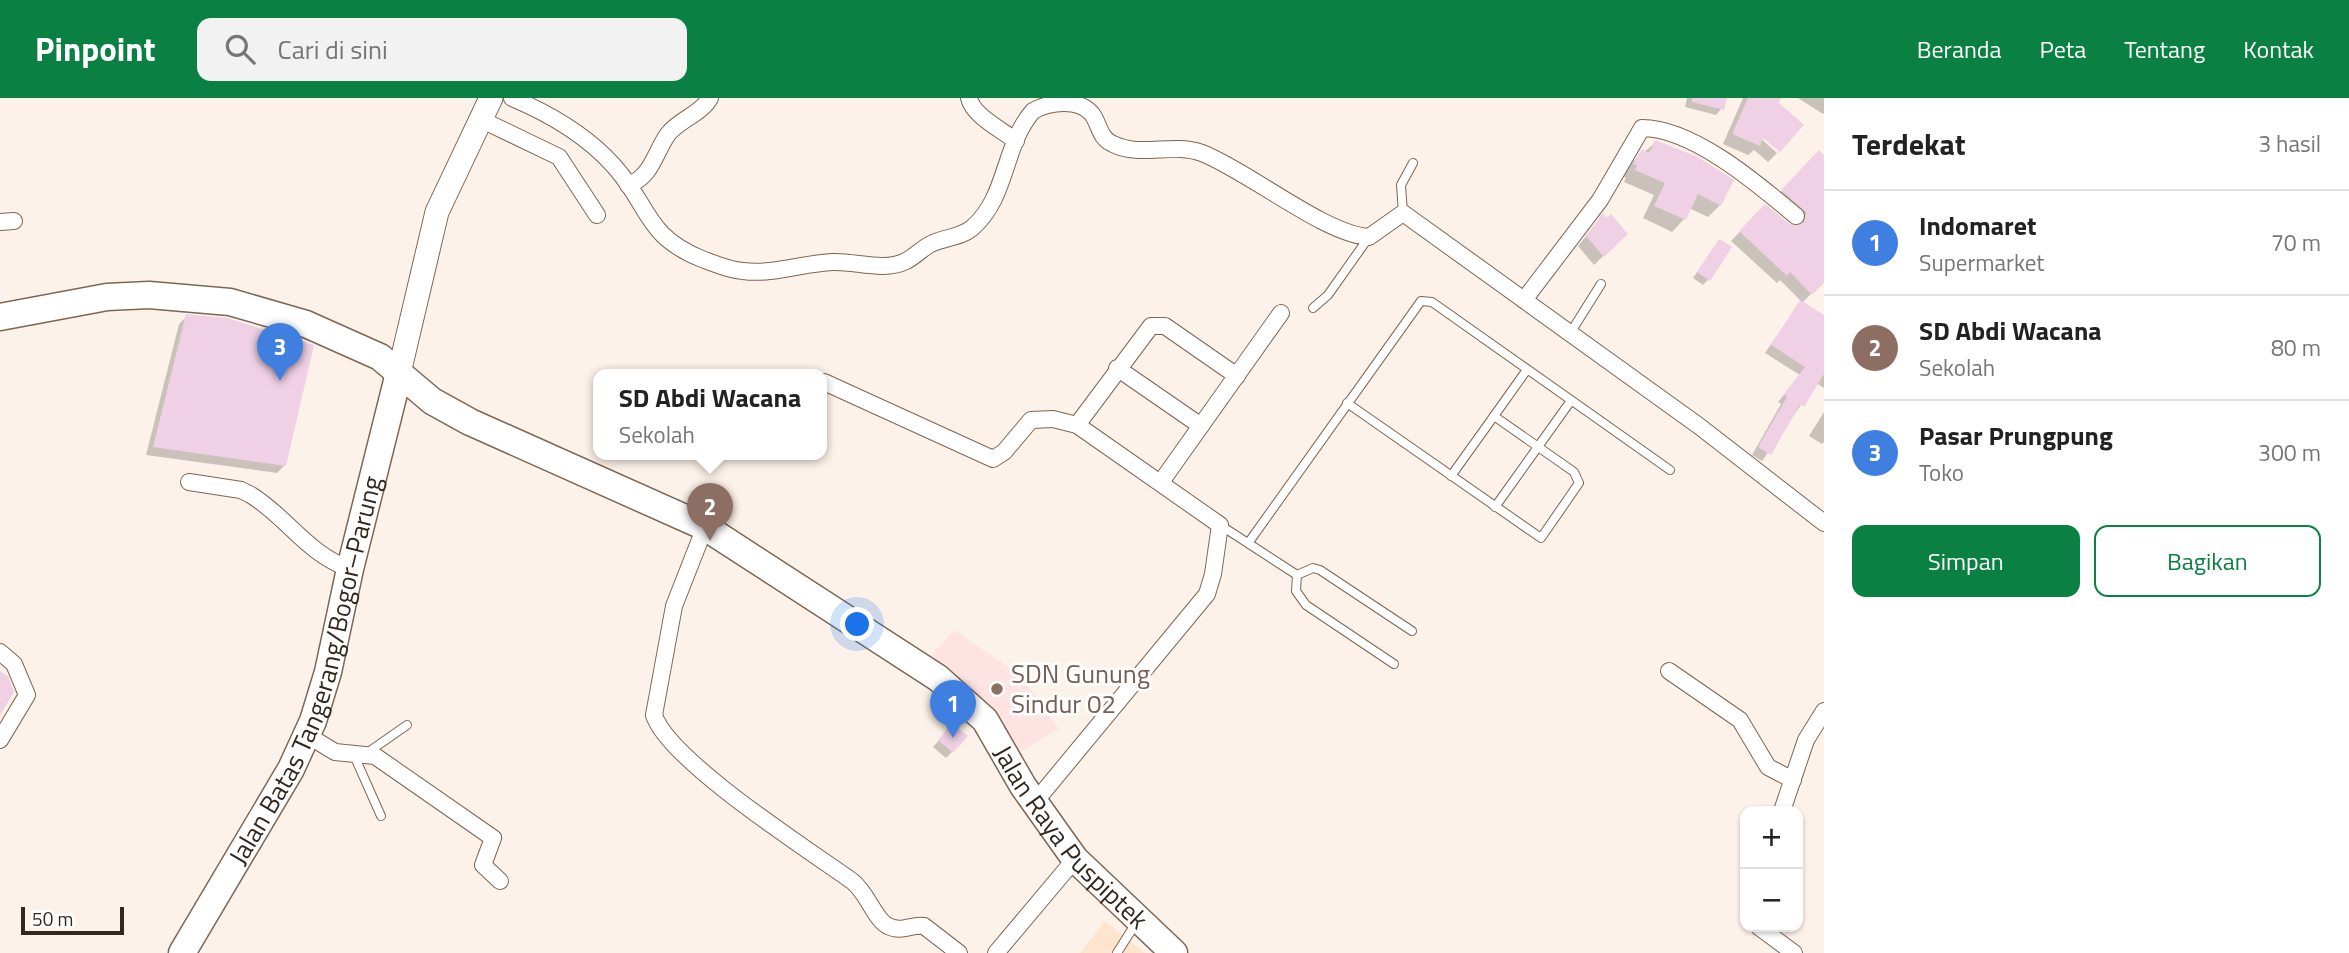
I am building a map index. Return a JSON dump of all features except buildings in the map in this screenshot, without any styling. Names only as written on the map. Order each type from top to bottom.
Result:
[{"type":"main road","points":[[399,373],[437,212],[491,98]]},
{"type":"main road","name":"Jalan Raya Puspiptek","points":[[0,317],[107,297],[149,295],[230,303],[306,324],[380,357],[432,401],[470,422],[705,527],[937,678],[963,698],[985,720],[1035,802],[1075,859],[1174,953]]},
{"type":"main road","name":"Jalan Batas Tangerang/Bogor–Parung","points":[[182,953],[291,769],[307,735],[328,672],[350,569],[399,373]]},
{"type":"street","points":[[512,98],[550,114],[585,139],[613,165],[649,219],[673,246],[726,268],[758,272],[833,261],[890,266],[907,261],[934,242],[957,237],[977,223],[1000,188],[1017,141],[1033,111],[1057,103],[1074,104],[1093,115],[1100,131],[1111,144],[1131,150],[1175,148],[1200,153],[1232,166],[1344,233],[1369,237],[1403,214],[1699,426],[1824,523]]},
{"type":"street","points":[[628,185],[646,173],[674,128],[704,107],[710,98]]},
{"type":"street","points":[[969,98],[971,106],[1017,141]]},
{"type":"street","points":[[480,119],[559,157],[597,215]]},
{"type":"street","points":[[1524,300],[1600,200],[1642,128],[1668,133],[1743,171],[1796,216]]},
{"type":"street","points":[[1161,482],[1281,313]]},
{"type":"street","points":[[1077,425],[1144,331],[1157,324],[1237,376]]},
{"type":"street","points":[[1117,368],[1201,426]]},
{"type":"street","points":[[827,383],[993,459],[1004,452],[1031,421],[1053,419],[1077,425],[1220,525],[1213,574],[1207,594],[1035,802]]},
{"type":"street","points":[[189,482],[251,495],[307,545],[333,563],[350,569]]},
{"type":"street","points":[[705,527],[674,606],[654,715],[657,724],[696,765],[820,861],[859,886],[886,925],[898,929],[924,926],[959,953]]},
{"type":"street","points":[[0,652],[14,664],[27,695],[1,736]]},
{"type":"street","points":[[1669,671],[1740,720],[1768,767],[1793,780]]},
{"type":"street","points":[[1784,806],[1806,740],[1824,711]]},
{"type":"street","points":[[307,735],[335,752],[360,753],[425,789],[493,838],[483,864],[500,881]]},
{"type":"street","points":[[996,953],[1075,859]]},
{"type":"street","points":[[1766,932],[1794,953]]},
{"type":"lane","points":[[1403,214],[1401,185],[1413,163]]},
{"type":"lane","points":[[1313,309],[1328,295],[1369,237]]},
{"type":"lane","points":[[1569,335],[1601,284]]},
{"type":"lane","points":[[1249,542],[1422,301],[1432,302],[1526,371],[1670,470]]},
{"type":"lane","points":[[1451,476],[1526,371]]},
{"type":"lane","points":[[1495,507],[1570,402]]},
{"type":"lane","points":[[1347,403],[1537,537],[1543,536],[1579,483],[1573,472],[1494,416]]},
{"type":"lane","points":[[1220,525],[1297,575]]},
{"type":"lane","points":[[1297,575],[1313,568],[1320,570],[1412,631]]},
{"type":"lane","points":[[1297,575],[1296,591],[1306,605],[1394,664]]},
{"type":"lane","points":[[381,816],[360,753],[407,725]]},
{"type":"lane","points":[[1117,953],[1138,920]]},
{"type":"shaded area","name":"SDN Gunung Sindur 02","points":[[954,630],[1020,675],[1059,729],[1016,754],[926,662]]},
{"type":"shaded area","points":[[1105,921],[1145,953],[1080,953]]},
{"type":"place","name":"Pasar Prungpung","points":[[280,381]]},
{"type":"place","name":"SD Abdi Wacana","points":[[710,541]]},
{"type":"place","name":"SDN Gunung Sindur 02","points":[[997,689]]},
{"type":"place","name":"Indomaret","points":[[953,738]]}]
